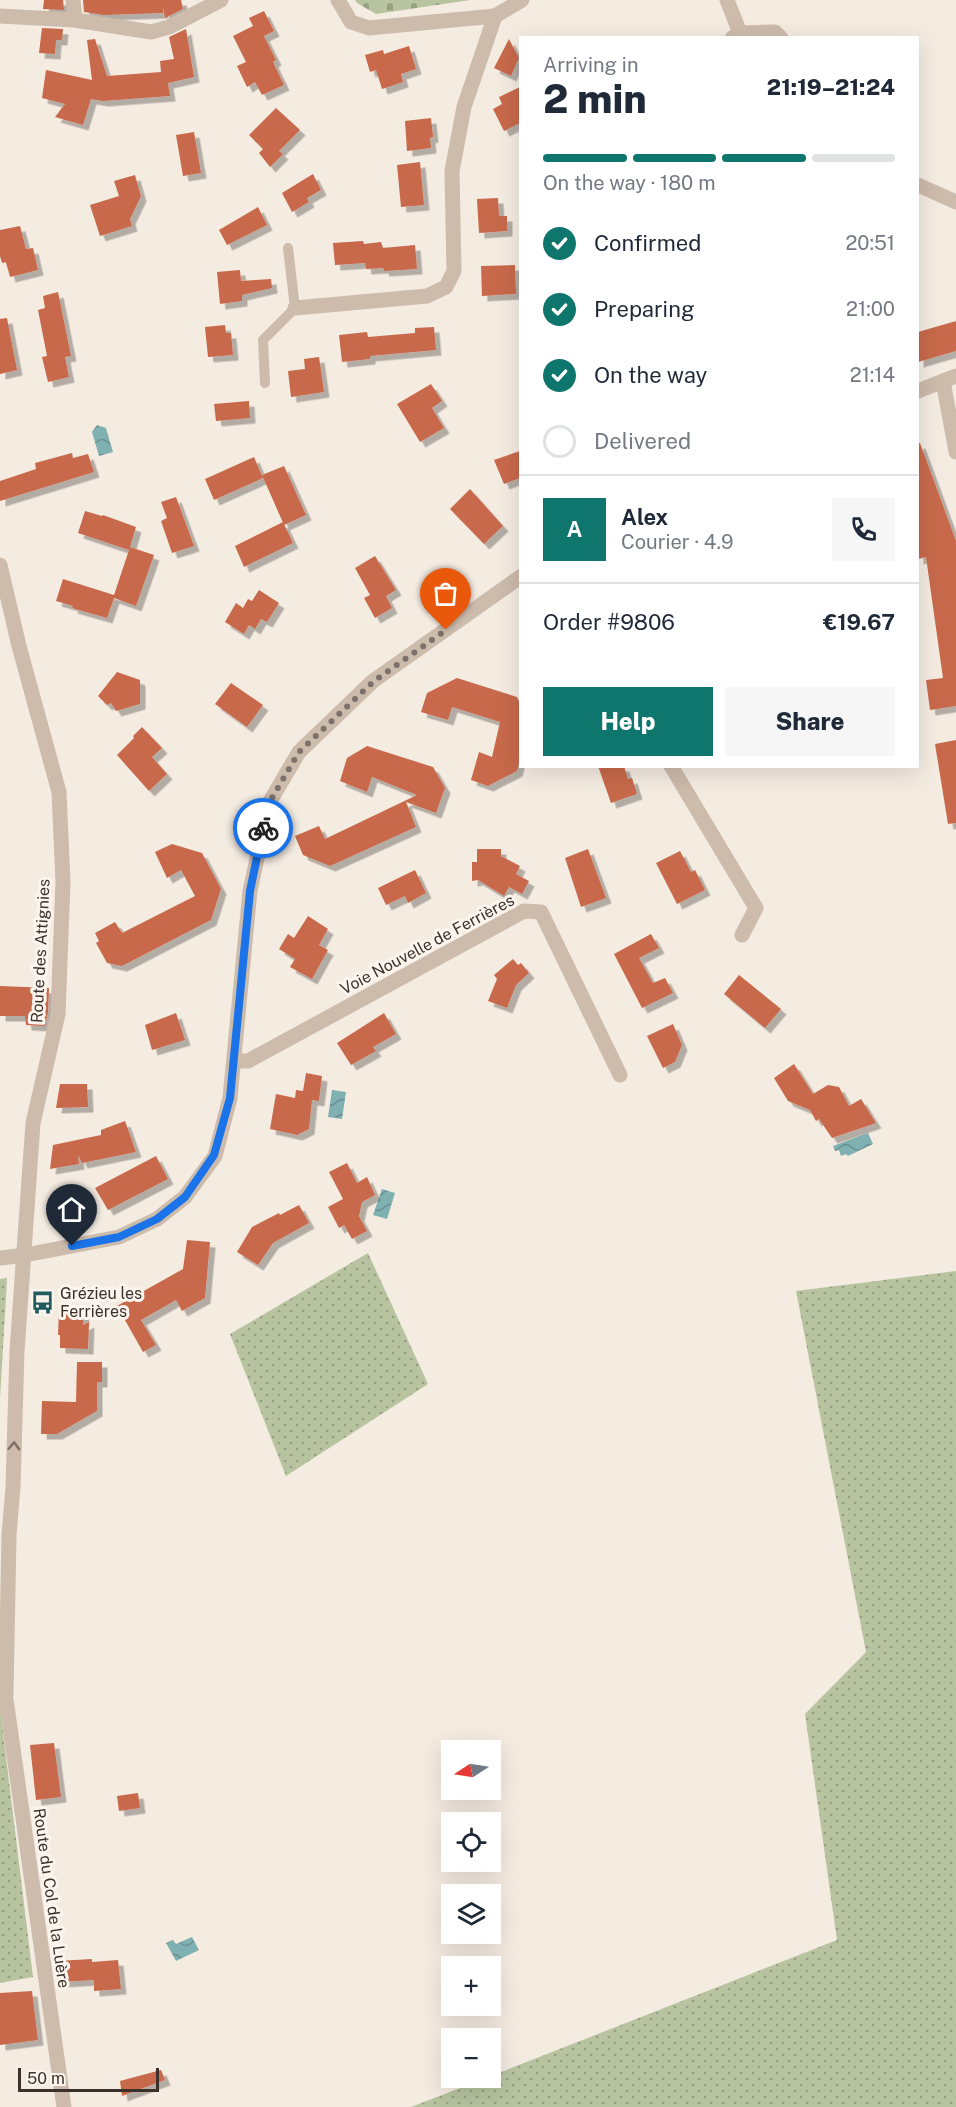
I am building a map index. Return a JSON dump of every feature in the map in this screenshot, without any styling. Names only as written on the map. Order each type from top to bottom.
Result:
[{"type":"street","points":[[73,0],[75,20]]},
{"type":"street","points":[[0,16],[75,20],[151,32],[169,27],[221,0]]},
{"type":"street","points":[[339,0],[351,22],[369,28],[495,16],[522,0]]},
{"type":"street","points":[[727,0],[736,35],[775,32],[779,36]]},
{"type":"street","points":[[295,308],[427,296],[446,287],[454,271],[452,171],[464,107],[495,16]]},
{"type":"street","points":[[919,186],[956,202]]},
{"type":"street","points":[[919,390],[949,379],[956,452]]},
{"type":"street","name":"Route des Attignies","points":[[0,565],[19,646],[59,792],[63,882],[58,1014],[33,1123],[17,1351],[13,1487],[9,1534],[6,1694]]},
{"type":"street","points":[[0,1258],[25,1256],[119,1237],[157,1219],[185,1197],[214,1155],[230,1098],[250,891],[269,803],[299,752],[374,681],[519,578]]},
{"type":"street","points":[[672,768],[756,908],[742,935]]},
{"type":"street","name":"Voie Nouvelle de Ferrières","points":[[234,1060],[248,1061],[524,910],[541,912],[620,1075]]},
{"type":"street","points":[[0,1499],[13,1487]]},
{"type":"street","points":[[0,1653],[6,1694]]},
{"type":"street","name":"Route du Col de la Luère","points":[[6,1694],[64,2107]]},
{"type":"lane","points":[[265,383],[263,340],[295,308],[288,248]]},
{"type":"green space","points":[[355,0],[470,0],[376,14]]},
{"type":"green space","points":[[368,1253],[428,1384],[286,1476],[230,1334]]},
{"type":"green space","points":[[956,1271],[956,2107],[411,2107],[460,2088],[501,2088],[501,2072],[837,1940],[805,1714],[866,1652],[796,1291]]},
{"type":"green space","points":[[0,1279],[7,1279],[0,1399]]},
{"type":"green space","points":[[0,1708],[33,1977],[0,1983]]},
{"type":"water","points":[[97,425],[106,428],[113,452],[99,456],[92,432]]},
{"type":"water","points":[[332,1090],[346,1092],[342,1119],[328,1117]]},
{"type":"water","points":[[868,1133],[873,1144],[848,1156],[846,1154],[841,1156],[839,1150],[835,1151],[833,1146]]},
{"type":"water","points":[[382,1189],[395,1193],[387,1219],[373,1215]]},
{"type":"water","points":[[192,1937],[199,1950],[176,1961],[166,1943],[173,1940],[176,1944]]},
{"type":"building","points":[[44,0],[63,0],[64,10],[43,9]]},
{"type":"building","points":[[83,0],[181,0],[183,9],[165,18],[163,7],[163,13],[104,15],[84,12]]},
{"type":"building","points":[[264,11],[274,31],[264,36],[276,60],[273,62],[284,85],[262,95],[255,82],[247,87],[237,66],[246,62],[233,36],[253,26],[249,18]]},
{"type":"building","points":[[42,28],[63,29],[62,40],[56,40],[55,54],[39,53]]},
{"type":"building","points":[[186,29],[194,77],[168,83],[170,96],[103,101],[91,99],[83,125],[55,117],[65,104],[42,98],[46,70],[92,80],[87,40],[95,39],[107,76],[161,72],[160,61],[174,59],[169,37]]},
{"type":"building","points":[[509,39],[519,58],[511,76],[494,68]]},
{"type":"building","points":[[409,46],[416,69],[401,74],[403,82],[382,89],[376,70],[370,72],[365,55],[383,50],[384,54]]},
{"type":"building","points":[[519,87],[519,124],[504,131],[493,109],[502,104],[499,97]]},
{"type":"building","points":[[276,108],[300,130],[279,151],[283,154],[270,167],[259,153],[263,149],[249,135]]},
{"type":"building","points":[[431,118],[433,137],[430,138],[431,148],[407,151],[405,121]]},
{"type":"building","points":[[194,132],[201,173],[183,176],[176,135]]},
{"type":"building","points":[[420,162],[424,205],[401,207],[397,165]]},
{"type":"building","points":[[313,174],[321,190],[307,198],[309,202],[292,212],[282,193]]},
{"type":"building","points":[[135,175],[141,196],[130,219],[132,226],[100,236],[90,205],[119,196],[114,181]]},
{"type":"building","points":[[498,198],[499,216],[507,216],[507,231],[479,233],[477,199]]},
{"type":"building","points":[[258,207],[267,225],[227,245],[219,230]]},
{"type":"building","points":[[20,226],[26,249],[33,248],[38,270],[10,277],[6,262],[2,263],[0,256],[0,230]]},
{"type":"building","points":[[363,241],[364,244],[381,242],[383,248],[415,245],[417,269],[384,271],[383,268],[366,269],[365,263],[335,265],[333,243]]},
{"type":"building","points":[[515,265],[516,294],[482,296],[481,266]]},
{"type":"building","points":[[240,270],[241,281],[271,279],[272,288],[242,295],[242,301],[220,304],[217,272]]},
{"type":"building","points":[[58,292],[71,356],[65,357],[69,377],[48,382],[42,357],[47,356],[38,310],[45,308],[43,296]]},
{"type":"building","points":[[7,318],[17,370],[0,374],[0,319]]},
{"type":"building","points":[[956,321],[956,351],[919,362],[919,332]]},
{"type":"building","points":[[225,325],[226,333],[231,333],[233,355],[208,357],[205,327]]},
{"type":"building","points":[[434,327],[436,350],[370,356],[370,359],[342,362],[339,335],[367,332],[368,337],[415,333],[415,328]]},
{"type":"building","points":[[319,357],[324,392],[291,397],[288,371],[305,369],[304,359]]},
{"type":"building","points":[[431,384],[442,401],[432,408],[444,428],[420,442],[397,404]]},
{"type":"building","points":[[249,401],[250,418],[216,421],[214,404]]},
{"type":"building","points":[[919,443],[956,541],[956,706],[930,710],[926,680],[943,678],[926,557],[919,559]]},
{"type":"building","points":[[519,451],[519,478],[504,484],[494,460]]},
{"type":"building","points":[[72,453],[73,458],[88,454],[94,472],[0,501],[0,481],[36,469],[35,463]]},
{"type":"building","points":[[254,457],[263,478],[214,500],[205,479]]},
{"type":"building","points":[[284,466],[306,515],[284,525],[262,475]]},
{"type":"building","points":[[470,489],[503,526],[484,544],[450,509]]},
{"type":"building","points":[[176,497],[194,546],[172,553],[161,521],[167,518],[161,502]]},
{"type":"building","points":[[85,511],[136,527],[129,550],[78,533]]},
{"type":"building","points":[[283,522],[293,543],[244,567],[235,546]]},
{"type":"building","points":[[130,547],[154,555],[136,606],[114,598],[107,618],[56,601],[63,579],[114,595]]},
{"type":"building","points":[[375,556],[396,590],[386,596],[392,608],[375,618],[364,598],[370,595],[355,568]]},
{"type":"building","points":[[259,590],[279,603],[267,622],[261,619],[255,629],[249,625],[244,634],[225,622],[236,603],[243,608],[248,599],[252,601]]},
{"type":"building","points":[[117,672],[140,680],[140,704],[116,711],[111,703],[107,705],[98,696]]},
{"type":"building","points":[[457,678],[517,697],[519,701],[519,764],[517,771],[488,786],[471,780],[479,752],[492,757],[500,722],[452,707],[448,720],[421,712],[427,693]]},
{"type":"building","points":[[231,683],[263,705],[247,727],[215,704]]},
{"type":"building","points":[[142,727],[162,748],[152,757],[167,774],[149,791],[117,755]]},
{"type":"building","points":[[956,740],[956,823],[948,824],[935,744]]},
{"type":"building","points":[[367,746],[433,767],[445,788],[436,813],[406,802],[416,827],[330,866],[303,855],[295,836],[319,826],[325,839],[417,795],[372,777],[367,792],[340,781],[347,758]]},
{"type":"building","points":[[599,768],[625,768],[628,779],[632,778],[637,794],[611,803]]},
{"type":"building","points":[[172,844],[202,853],[221,889],[211,920],[122,966],[107,963],[96,943],[99,941],[95,933],[115,922],[122,933],[195,896],[181,870],[167,878],[155,852]]},
{"type":"building","points":[[477,849],[501,849],[501,856],[520,866],[516,874],[529,881],[522,894],[509,887],[504,896],[478,880],[472,881],[472,862],[477,862]]},
{"type":"building","points":[[588,849],[606,898],[581,907],[565,858]]},
{"type":"building","points":[[680,851],[691,872],[695,870],[705,890],[677,904],[656,863]]},
{"type":"building","points":[[415,870],[426,893],[408,903],[405,896],[386,905],[378,888]]},
{"type":"building","points":[[308,916],[328,929],[319,945],[328,950],[312,979],[290,967],[295,959],[279,949],[288,934],[294,938]]},
{"type":"building","points":[[651,934],[659,948],[639,958],[653,983],[665,978],[673,993],[642,1008],[614,954]]},
{"type":"building","points":[[513,959],[518,965],[521,963],[529,973],[516,985],[507,1008],[488,1001],[497,979],[494,975]]},
{"type":"building","points":[[739,975],[781,1009],[765,1028],[724,994]]},
{"type":"building","points":[[0,986],[49,988],[45,1026],[26,1025],[25,1016],[0,1016]]},
{"type":"building","points":[[176,1013],[185,1040],[152,1050],[145,1025]]},
{"type":"building","points":[[384,1013],[396,1034],[373,1047],[376,1051],[351,1065],[337,1043]]},
{"type":"building","points":[[673,1024],[682,1045],[675,1062],[663,1068],[647,1036]]},
{"type":"building","points":[[794,1064],[813,1094],[828,1085],[839,1087],[849,1106],[861,1099],[876,1123],[832,1138],[819,1119],[816,1121],[810,1110],[788,1101],[774,1078]]},
{"type":"building","points":[[306,1073],[322,1076],[319,1101],[312,1100],[309,1129],[297,1135],[270,1129],[276,1094],[295,1098],[296,1090],[303,1091]]},
{"type":"building","points":[[60,1084],[87,1084],[88,1107],[56,1108]]},
{"type":"building","points":[[125,1121],[136,1152],[82,1163],[78,1155],[79,1164],[50,1169],[53,1145],[101,1135],[101,1130]]},
{"type":"building","points":[[156,1156],[168,1179],[108,1210],[95,1188]]},
{"type":"building","points":[[347,1163],[357,1183],[367,1177],[375,1195],[362,1202],[359,1216],[367,1231],[352,1239],[344,1225],[339,1228],[328,1207],[343,1199],[329,1172]]},
{"type":"building","points":[[299,1205],[309,1223],[273,1243],[258,1265],[237,1252],[252,1227]]},
{"type":"building","points":[[187,1240],[210,1242],[205,1298],[182,1311],[176,1300],[141,1320],[156,1345],[143,1352],[117,1306],[183,1269]]},
{"type":"building","points":[[59,1310],[84,1311],[83,1325],[89,1322],[88,1349],[60,1348]]},
{"type":"building","points":[[77,1362],[102,1362],[102,1382],[97,1382],[97,1411],[57,1434],[41,1434],[42,1401],[76,1402]]},
{"type":"building","points":[[54,1743],[61,1797],[36,1800],[30,1745]]},
{"type":"building","points":[[138,1793],[140,1808],[119,1811],[117,1796]]},
{"type":"building","points":[[92,1959],[92,1962],[118,1960],[121,1989],[94,1991],[94,1980],[60,1982],[58,1961]]},
{"type":"building","points":[[32,1991],[38,2040],[0,2045],[0,1993]]},
{"type":"building","points":[[161,2070],[165,2080],[122,2096],[120,2081]]},
{"type":"way so far","points":[[263,828],[269,803],[299,752],[374,681],[446,630]]},
{"type":"place","name":"Grézieu les Ferrières","points":[[42,1302]]},
{"type":"route","points":[[72,1246],[119,1237],[157,1219],[185,1197],[214,1155],[230,1098],[250,891],[263,828]]}]
